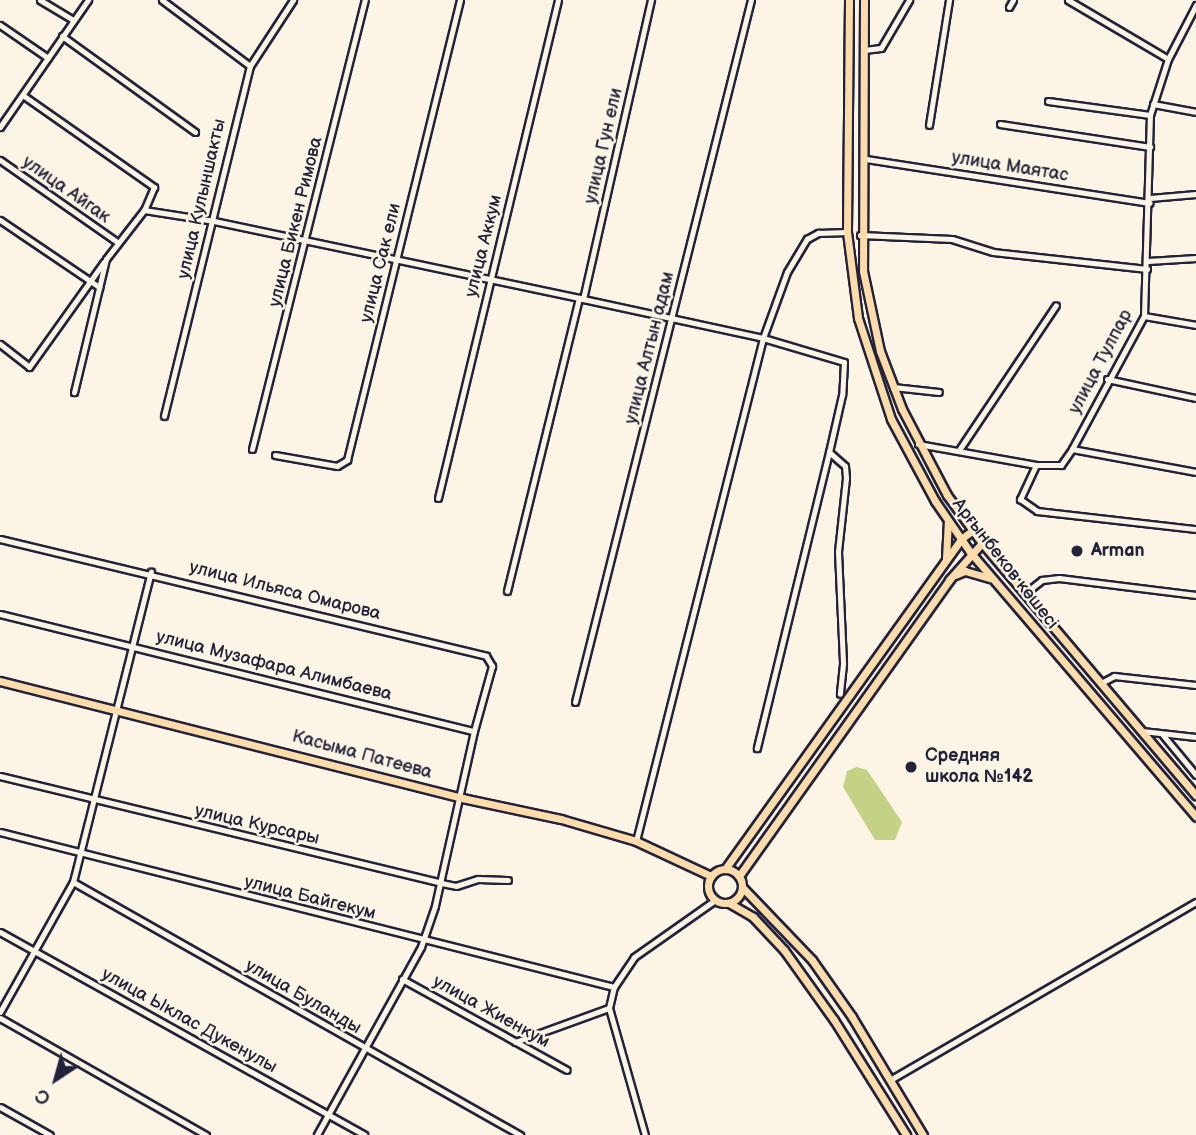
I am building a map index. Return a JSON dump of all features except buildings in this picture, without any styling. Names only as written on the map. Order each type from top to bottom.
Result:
[{"type":"main road","name":"Арғынбеков көшесі","points":[[849,0],[847,232],[858,318],[891,419],[948,520],[970,552],[1196,817]]},
{"type":"main road","name":"Арғынбеков көшесі","points":[[864,0],[866,159],[860,235],[872,316],[893,387],[918,444],[982,543],[1196,795]]},
{"type":"main road","points":[[943,566],[949,551],[948,520]]},
{"type":"main road","points":[[906,1135],[834,1020],[784,950],[753,917],[729,903],[715,900],[709,893],[711,876],[725,869],[961,539],[973,530]]},
{"type":"main road","points":[[739,876],[949,580],[970,552],[982,543]]},
{"type":"main road","points":[[949,580],[965,571],[992,580]]},
{"type":"main road","name":"Касыма Патеева","points":[[0,681],[462,798],[561,819],[636,841],[711,876]]},
{"type":"main road","points":[[725,869],[739,876],[742,887],[812,960],[923,1135]]},
{"type":"main road","points":[[729,903],[742,887]]},
{"type":"street","points":[[40,0],[73,20]]},
{"type":"street","points":[[1,123],[24,96],[88,0]]},
{"type":"street","points":[[162,0],[250,66]]},
{"type":"street","name":"улица Кулыншакты","points":[[164,416],[250,66],[293,0]]},
{"type":"street","name":"улица Бикен Римова","points":[[252,449],[307,240],[365,0]]},
{"type":"street","name":"улица Сак ели","points":[[275,455],[337,466],[346,460],[460,0]]},
{"type":"street","name":"улица Аккум","points":[[438,498],[558,0]]},
{"type":"street","name":"улица Гун ели","points":[[507,591],[581,299],[651,0]]},
{"type":"street","name":"улица Алтын адам","points":[[575,702],[751,0]]},
{"type":"street","points":[[864,50],[881,48],[909,0]]},
{"type":"street","points":[[929,125],[949,0]]},
{"type":"street","points":[[1009,7],[1013,0]]},
{"type":"street","points":[[1069,0],[1168,59]]},
{"type":"street","name":"улица Тулпар","points":[[1072,449],[1107,379],[1144,316],[1150,200],[1150,115],[1168,59],[1196,5]]},
{"type":"street","points":[[0,26],[48,58]]},
{"type":"street","points":[[62,36],[195,132]]},
{"type":"street","points":[[0,344],[29,367],[87,280],[144,210],[154,187],[24,96]]},
{"type":"street","points":[[1048,101],[1150,115]]},
{"type":"street","points":[[1153,104],[1196,112]]},
{"type":"street","points":[[1000,124],[1150,147]]},
{"type":"street","name":"улица Маятас","points":[[866,159],[1150,200],[1196,194]]},
{"type":"street","name":"улица Айгак","points":[[0,160],[117,242]]},
{"type":"street","points":[[144,210],[214,220],[671,318],[762,338],[844,362],[842,395],[830,452],[757,748]]},
{"type":"street","points":[[0,220],[99,287]]},
{"type":"street","points":[[636,841],[762,338],[787,272],[807,239],[818,233],[847,232]]},
{"type":"street","points":[[860,235],[952,239],[993,253],[1147,269]]},
{"type":"street","points":[[1148,261],[1196,258]]},
{"type":"street","points":[[74,392],[106,259]]},
{"type":"street","points":[[959,450],[1056,305]]},
{"type":"street","points":[[1144,316],[1196,325]]},
{"type":"street","points":[[1107,379],[1196,398]]},
{"type":"street","points":[[893,387],[939,392]]},
{"type":"street","points":[[918,444],[1036,465],[1061,465],[1072,449],[1196,472]]},
{"type":"street","points":[[830,452],[845,466],[846,478],[838,552],[843,664],[840,694]]},
{"type":"street","points":[[1036,465],[1020,499],[1037,511],[1196,528]]},
{"type":"street","name":"улица Ильяса Омарова","points":[[0,539],[151,572],[486,656],[492,666],[474,731]]},
{"type":"street","points":[[0,1012],[73,882],[114,708],[151,572]]},
{"type":"street","points":[[1024,594],[1042,580],[1059,578],[1196,595]]},
{"type":"street","name":"улица Музафара Алимбаева","points":[[0,614],[474,731]]},
{"type":"street","points":[[1101,683],[1114,676],[1196,685]]},
{"type":"street","points":[[317,1135],[423,941],[441,883],[462,798],[474,731]]},
{"type":"street","points":[[1142,731],[1196,737]]},
{"type":"street","points":[[1161,733],[1196,775]]},
{"type":"street","name":"улица Курсары","points":[[0,776],[441,883],[456,886],[478,879],[508,880]]},
{"type":"street","points":[[1188,808],[1196,802]]},
{"type":"street","name":"улица Байгекум","points":[[0,832],[80,855],[614,987]]},
{"type":"street","name":"улица Буланды","points":[[73,882],[520,1135]]},
{"type":"street","points":[[645,1135],[609,1008],[614,987],[635,957],[715,900]]},
{"type":"street","points":[[890,1080],[1196,902]]},
{"type":"street","name":"улица Ыклас Дукенулы","points":[[0,932],[364,1135]]},
{"type":"street","name":"улица Жиенкум","points":[[402,979],[567,1070]]},
{"type":"street","points":[[515,1042],[609,1008]]},
{"type":"street","points":[[0,1018],[206,1135]]},
{"type":"street","points":[[0,1107],[50,1135]]},
{"type":"green space","points":[[857,767],[867,770],[902,822],[895,840],[875,840],[843,787],[847,771]]},
{"type":"place","name":"Arman","points":[[1077,551]]},
{"type":"place","name":"Средняя школа №142","points":[[911,767]]}]
